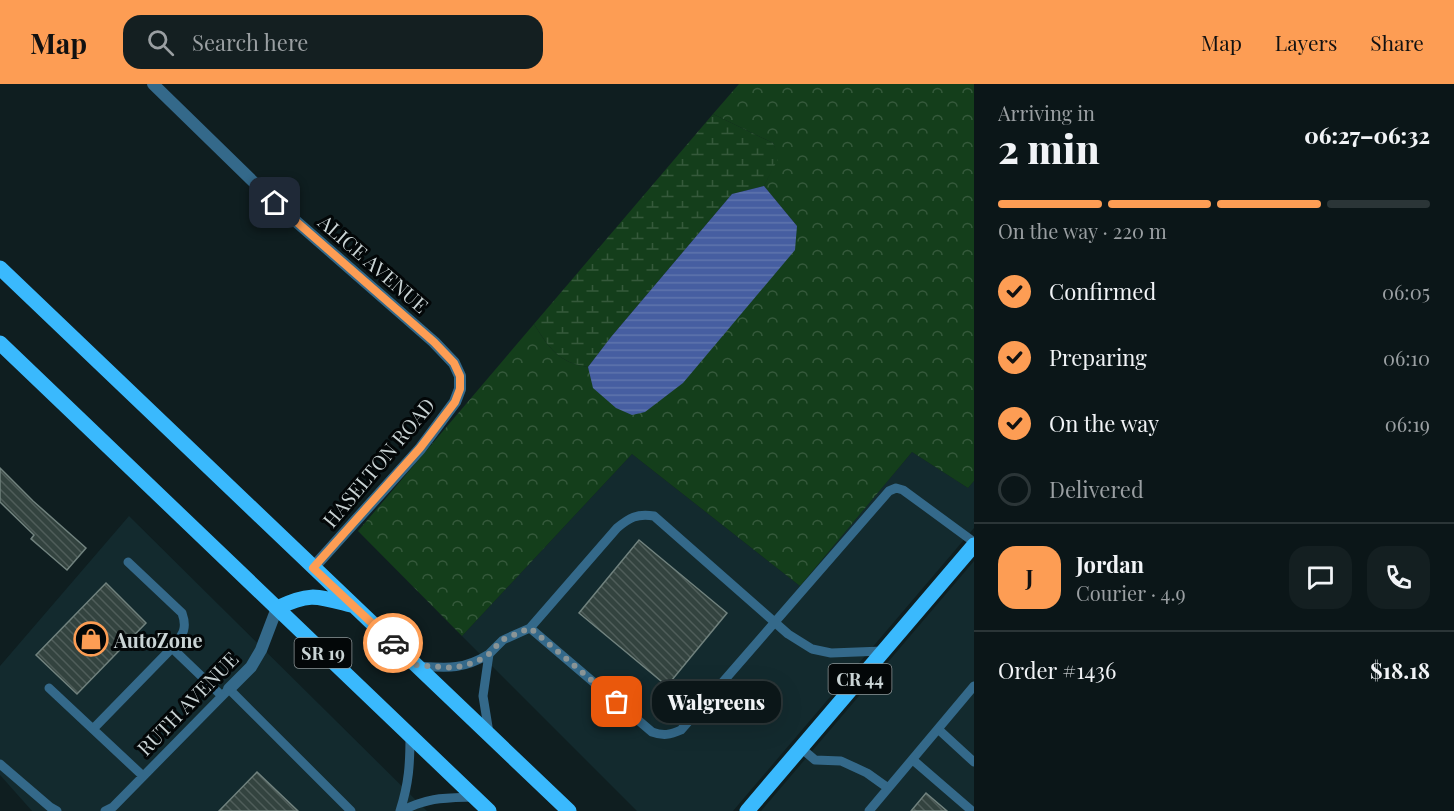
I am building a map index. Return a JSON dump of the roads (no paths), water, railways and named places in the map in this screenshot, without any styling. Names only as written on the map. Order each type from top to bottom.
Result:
[{"type":"main road","name":"SR 19","points":[[0,268],[569,811]]},
{"type":"main road","name":"SR 19","points":[[0,343],[489,811]]},
{"type":"main road","name":"CR 44","points":[[747,811],[974,543]]},
{"type":"main road","points":[[277,608],[297,598],[314,596],[354,606]]},
{"type":"street","name":"ALICE AVENUE","points":[[153,84],[283,210],[434,342],[454,363],[460,376]]},
{"type":"street","name":"HASELTON ROAD","points":[[313,568],[420,448],[455,402],[460,389],[460,376]]},
{"type":"street","name":"RUTH AVENUE","points":[[225,693],[251,668],[261,650],[277,608]]},
{"type":"lane","points":[[530,628],[652,732],[672,735],[681,730],[889,491],[896,488],[903,490],[974,543]]},
{"type":"lane","points":[[416,665],[454,668],[476,662],[489,654],[502,640],[530,628],[617,528],[630,517],[642,514],[654,516],[788,634],[812,649],[831,653],[883,651]]},
{"type":"lane","points":[[93,729],[172,648],[183,634],[186,623],[182,613],[128,562]]},
{"type":"lane","points":[[172,648],[225,693],[351,811]]},
{"type":"lane","points":[[489,654],[483,696],[489,735]]},
{"type":"lane","points":[[869,811],[974,686]]},
{"type":"lane","points":[[49,688],[143,776]]},
{"type":"lane","name":"RUTH AVENUE","points":[[105,811],[113,807],[225,693]]},
{"type":"lane","points":[[938,729],[974,762]]},
{"type":"lane","points":[[400,811],[408,786],[410,735]]},
{"type":"lane","points":[[801,748],[815,760],[841,761],[867,773],[888,788]]},
{"type":"lane","points":[[913,760],[972,811]]},
{"type":"lane","points":[[0,764],[57,811]]},
{"type":"lane","points":[[400,811],[432,798],[475,797]]},
{"type":"water","points":[[764,186],[797,226],[795,250],[683,383],[645,412],[632,415],[616,408],[593,388],[588,367],[732,194]]},
{"type":"place","name":"AutoZone","points":[[91,639]]},
{"type":"place","name":"Walgreens","points":[[617,702]]}]
